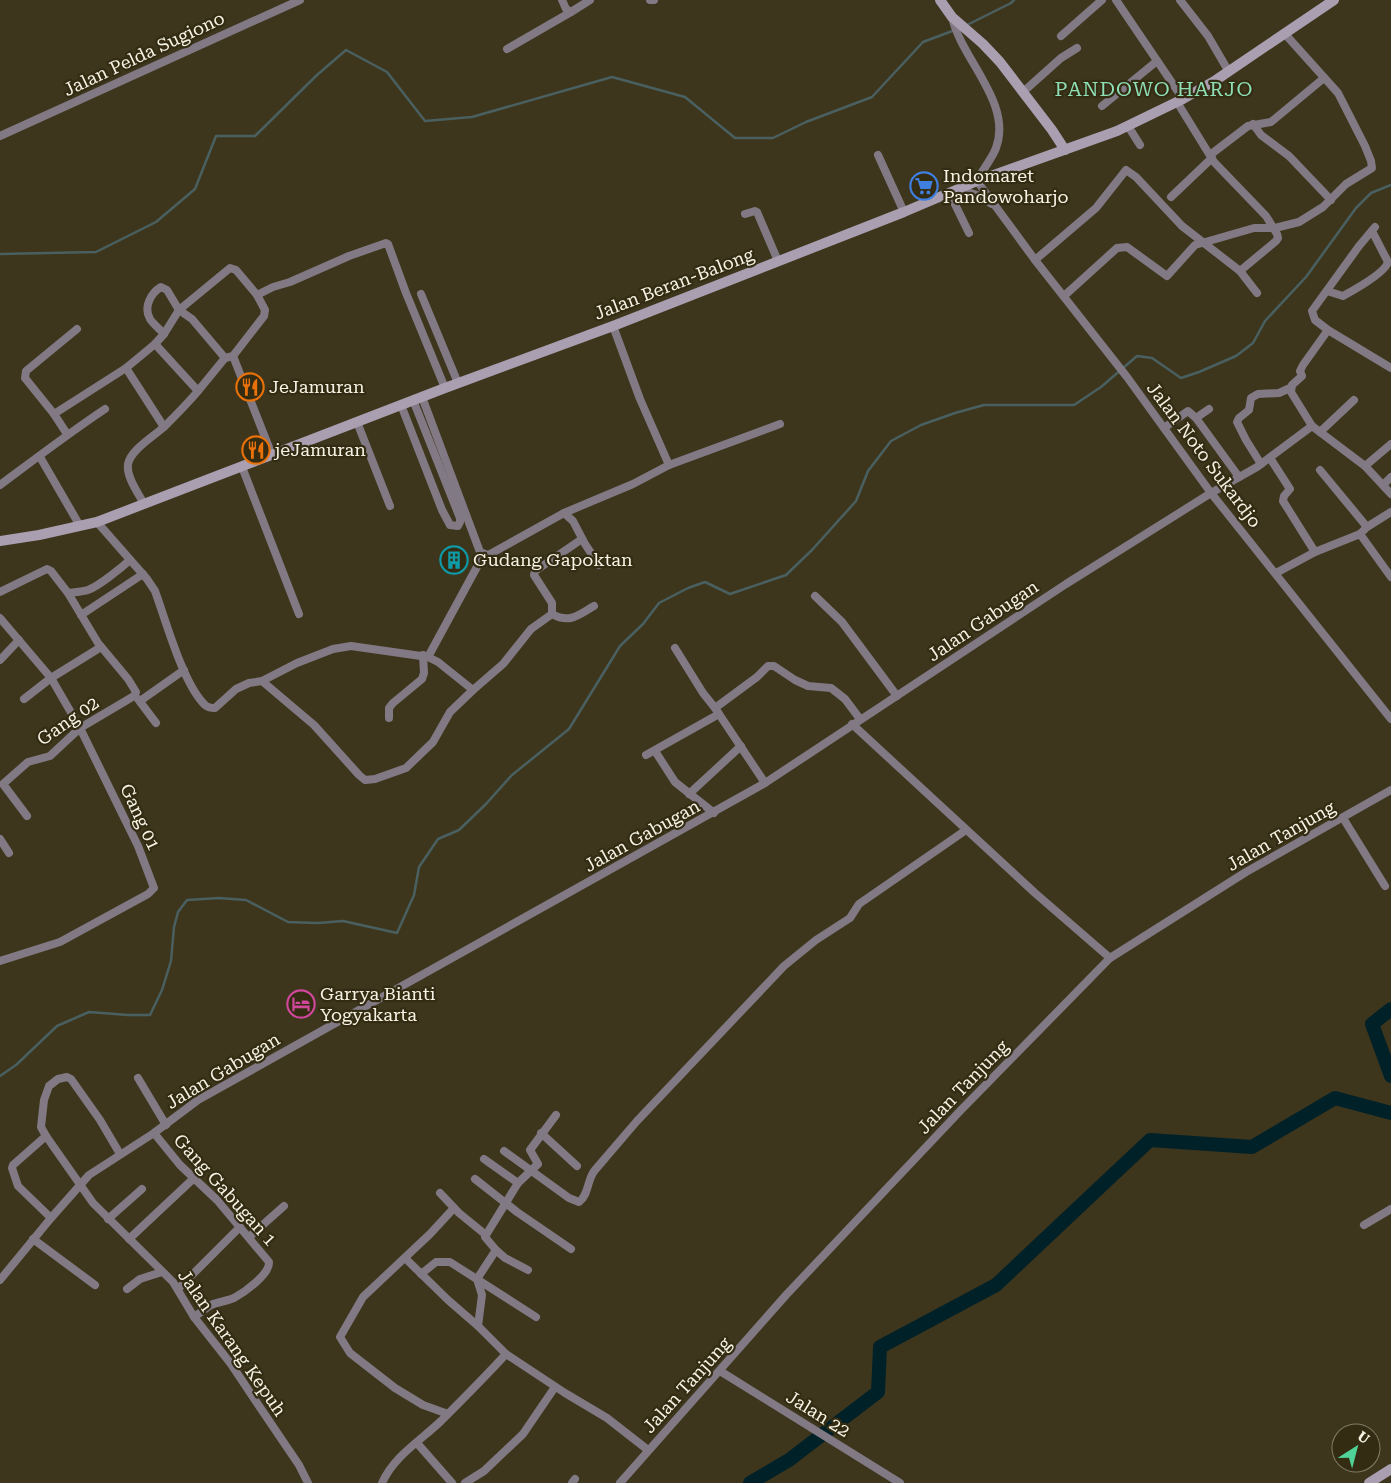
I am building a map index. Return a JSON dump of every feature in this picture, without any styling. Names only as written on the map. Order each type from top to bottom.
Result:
[{"type":"main road","points":[[940,0],[952,17],[983,44],[1000,62],[1065,150]]},
{"type":"main road","name":"Jalan Beran-Balong","points":[[0,541],[97,522],[458,383],[613,326],[904,212],[977,181],[1128,126],[1180,101],[1229,72],[1334,0]]},
{"type":"main road","points":[[1369,1483],[1391,1469]]},
{"type":"street","name":"Jalan Pelda Sugiono","points":[[0,136],[300,0]]},
{"type":"street","points":[[562,0],[566,9],[571,12]]},
{"type":"street","points":[[507,49],[590,0]]},
{"type":"street","points":[[1061,36],[1102,0]]},
{"type":"street","points":[[1116,0],[1157,61],[1211,156],[1275,228],[1278,238],[1276,242],[1240,271]]},
{"type":"street","points":[[1180,0],[1208,36],[1229,72]]},
{"type":"street","points":[[952,17],[962,42],[996,107],[1000,122],[1000,134],[996,148],[977,181]]},
{"type":"street","points":[[1064,296],[1118,248],[1127,247],[1167,276],[1192,246],[1254,228],[1275,228],[1299,222],[1312,215],[1331,200],[1346,184],[1372,168],[1372,164],[1338,93],[1285,34]]},
{"type":"street","points":[[1023,92],[1061,58],[1077,48]]},
{"type":"street","points":[[1102,106],[1157,61]]},
{"type":"street","points":[[1171,197],[1211,156],[1248,126],[1271,122],[1324,78]]},
{"type":"street","points":[[1253,124],[1261,135],[1289,156],[1331,200]]},
{"type":"street","points":[[1128,126],[1140,145]]},
{"type":"street","points":[[878,155],[904,212]]},
{"type":"street","points":[[1035,260],[1091,213],[1126,170],[1136,177],[1182,226],[1240,271],[1257,293]]},
{"type":"street","name":"Jalan Noto Sukardjo","points":[[977,181],[1035,260],[1113,361],[1127,376],[1211,493],[1391,719]]},
{"type":"street","points":[[954,190],[969,233]]},
{"type":"street","name":"Jalan Noto Sukardjo","points":[[954,190],[977,195],[996,206]]},
{"type":"street","points":[[745,214],[757,212],[778,260]]},
{"type":"street","points":[[1327,291],[1343,296],[1387,266],[1388,262],[1373,229],[1359,246],[1312,312],[1316,320],[1328,330],[1391,368]]},
{"type":"street","points":[[257,295],[356,253],[387,243],[445,388]]},
{"type":"street","points":[[54,414],[126,368],[155,344],[164,334],[179,310],[230,268],[236,270],[257,295],[265,310],[264,316],[230,357],[164,427],[134,453],[127,467],[144,504]]},
{"type":"street","points":[[164,334],[150,319],[147,311],[149,299],[161,287],[167,290],[179,310],[192,319],[230,357],[272,455]]},
{"type":"street","points":[[421,294],[458,383]]},
{"type":"street","points":[[613,326],[640,398],[670,465]]},
{"type":"street","points":[[68,434],[25,378],[24,374],[77,329]]},
{"type":"street","points":[[1261,464],[1246,440],[1237,422],[1238,419],[1249,410],[1251,398],[1258,394],[1279,393],[1290,388],[1301,378],[1300,370],[1328,330]]},
{"type":"street","points":[[155,344],[198,391]]},
{"type":"street","points":[[126,368],[164,427]]},
{"type":"street","points":[[1290,388],[1298,405],[1312,426],[1366,466],[1391,494]]},
{"type":"street","points":[[418,399],[477,548],[484,554],[492,553],[564,513],[633,484],[670,465],[780,424]]},
{"type":"street","points":[[401,405],[442,510],[450,525],[458,526],[460,518],[418,399]]},
{"type":"street","points":[[1320,432],[1354,400]]},
{"type":"street","points":[[0,485],[106,408]]},
{"type":"street","points":[[1196,418],[1209,409]]},
{"type":"street","points":[[1164,428],[1188,411],[1196,418],[1239,477]]},
{"type":"street","points":[[357,422],[390,506]]},
{"type":"street","name":"Jalan Gabugan","points":[[0,1280],[50,1218],[89,1174],[166,1125],[198,1100],[765,783],[1066,584],[1211,493],[1261,464],[1312,426]]},
{"type":"street","points":[[1366,466],[1391,444]]},
{"type":"street","points":[[40,457],[80,526]]},
{"type":"street","points":[[1270,458],[1290,489],[1284,496],[1283,501],[1315,552]]},
{"type":"street","points":[[242,467],[299,614]]},
{"type":"street","points":[[1320,470],[1367,527]]},
{"type":"street","points":[[1384,484],[1391,477]]},
{"type":"street","points":[[1276,573],[1315,552],[1360,534],[1367,527],[1391,512]]},
{"type":"street","points":[[564,513],[573,521],[599,565]]},
{"type":"street","points":[[97,522],[143,574],[155,591],[184,670],[192,686],[205,705],[210,708],[216,708],[236,689],[248,683],[262,681],[297,663],[333,649],[351,646],[425,656],[438,662],[473,690]]},
{"type":"street","points":[[1360,534],[1391,577]]},
{"type":"street","points":[[552,614],[552,603],[534,578],[535,571],[582,539]]},
{"type":"street","points":[[389,718],[389,708],[393,702],[422,679],[425,656],[484,554]]},
{"type":"street","points":[[68,593],[90,589],[130,560]]},
{"type":"street","points":[[0,592],[48,570],[50,571],[68,593],[101,647],[136,689],[137,699],[156,723]]},
{"type":"street","points":[[82,615],[143,574]]},
{"type":"street","points":[[815,596],[842,622],[897,696]]},
{"type":"street","points":[[552,614],[562,619],[570,619],[594,606]]},
{"type":"street","points":[[262,681],[314,725],[359,775],[366,780],[375,779],[406,768],[433,742],[450,712],[502,664],[530,629],[552,614]]},
{"type":"street","name":"Gang 01","points":[[0,618],[51,678],[80,728],[138,846],[154,888],[148,894],[60,942],[0,961]]},
{"type":"street","points":[[0,660],[20,640]]},
{"type":"street","points":[[24,699],[51,678],[101,647]]},
{"type":"street","points":[[675,648],[765,783]]},
{"type":"street","points":[[646,755],[717,711],[772,665],[808,686],[831,688],[846,699],[860,719]]},
{"type":"street","name":"Gang 02","points":[[27,816],[2,785],[28,762],[50,756],[80,728],[137,699],[184,670]]},
{"type":"street","points":[[852,724],[1072,927],[1110,958]]},
{"type":"street","points":[[689,794],[741,746]]},
{"type":"street","points":[[655,751],[675,782],[714,813]]},
{"type":"street","name":"Jalan Tanjung","points":[[620,1483],[787,1294],[961,1110],[1110,958],[1246,872],[1391,790]]},
{"type":"street","points":[[1343,818],[1385,886]]},
{"type":"street","points":[[504,1151],[569,1198],[579,1202],[583,1199],[591,1175],[638,1121],[784,966],[816,940],[850,918],[859,904],[966,830]]},
{"type":"street","points":[[0,839],[9,853]]},
{"type":"street","points":[[50,1218],[18,1186],[12,1168],[46,1136],[41,1127],[44,1100],[49,1086],[58,1079],[67,1077],[71,1079],[82,1092],[120,1154]]},
{"type":"street","points":[[138,1078],[166,1125]]},
{"type":"street","points":[[486,1235],[518,1183],[538,1164],[530,1150],[556,1115]]},
{"type":"street","name":"Gang Gabugan 1","points":[[154,1133],[193,1179],[217,1200],[249,1237],[269,1262],[270,1266],[248,1289],[234,1298],[211,1306],[194,1317]]},
{"type":"street","points":[[541,1133],[577,1166]]},
{"type":"street","name":"Jalan Karang Kepuh","points":[[46,1136],[93,1203],[178,1289],[194,1317],[236,1371],[299,1465],[308,1483]]},
{"type":"street","points":[[484,1158],[518,1183]]},
{"type":"street","points":[[129,1239],[193,1179]]},
{"type":"street","points":[[475,1179],[505,1203],[571,1249]]},
{"type":"street","points":[[108,1219],[142,1189]]},
{"type":"street","points":[[440,1193],[454,1208],[486,1235],[485,1237],[505,1258],[528,1270]]},
{"type":"street","points":[[249,1237],[284,1206]]},
{"type":"street","points":[[448,1414],[423,1405],[395,1388],[350,1353],[340,1337],[363,1297],[430,1234],[454,1208]]},
{"type":"street","points":[[1364,1225],[1391,1209]]},
{"type":"street","points":[[178,1289],[240,1227]]},
{"type":"street","points":[[33,1239],[95,1285]]},
{"type":"street","points":[[477,1280],[496,1250]]},
{"type":"street","points":[[405,1258],[506,1354],[555,1387],[607,1418],[648,1450]]},
{"type":"street","points":[[421,1274],[436,1262],[450,1262],[536,1317]]},
{"type":"street","points":[[127,1289],[140,1280],[162,1272]]},
{"type":"street","points":[[477,1280],[482,1295],[478,1326]]},
{"type":"street","points":[[382,1483],[399,1458],[448,1414],[506,1354]]},
{"type":"street","name":"Jalan 22","points":[[720,1371],[900,1483]]},
{"type":"street","points":[[464,1483],[484,1470],[523,1434],[555,1387]]},
{"type":"street","points":[[417,1442],[452,1483]]},
{"type":"waterway","points":[[967,25],[1014,0]]},
{"type":"waterway","points":[[0,254],[96,252],[156,222],[195,189],[216,136],[255,136],[317,75],[346,50],[387,72],[425,121],[472,117],[612,77],[685,97],[735,138],[773,138],[806,122],[872,97],[923,42],[955,30]]},
{"type":"waterway","points":[[0,1076],[16,1065],[57,1026],[89,1012],[150,1015],[162,990],[171,961],[174,927],[178,912],[187,900],[219,898],[246,900],[288,922],[318,923],[343,921],[397,933],[414,895],[419,867],[438,839],[459,830],[512,775],[569,729],[620,646],[643,624],[659,603],[688,588],[705,582],[730,594],[786,575],[812,550],[856,501],[868,471],[891,441],[921,425],[984,405],[1074,405],[1101,387],[1137,356],[1152,358],[1181,378],[1236,356],[1253,343],[1265,321],[1306,277],[1356,208],[1371,193],[1391,185]]},
{"type":"waterway","points":[[1391,1009],[1372,1024],[1391,1076]]},
{"type":"waterway","points":[[750,1483],[789,1460],[878,1392],[880,1347],[996,1285],[1150,1140],[1252,1147],[1335,1098],[1391,1113]]},
{"type":"place","name":"Indomaret Pandowoharjo","points":[[924,186]]},
{"type":"place","name":"JeJamuran","points":[[250,387]]},
{"type":"place","name":"jeJamuran","points":[[256,450]]},
{"type":"place","name":"Gudang Gapoktan","points":[[454,560]]},
{"type":"place","name":"Garrya Bianti Yogyakarta","points":[[301,1004]]},
{"type":"district","name":"PANDOWO HARJO","points":[[1154,89]]}]
